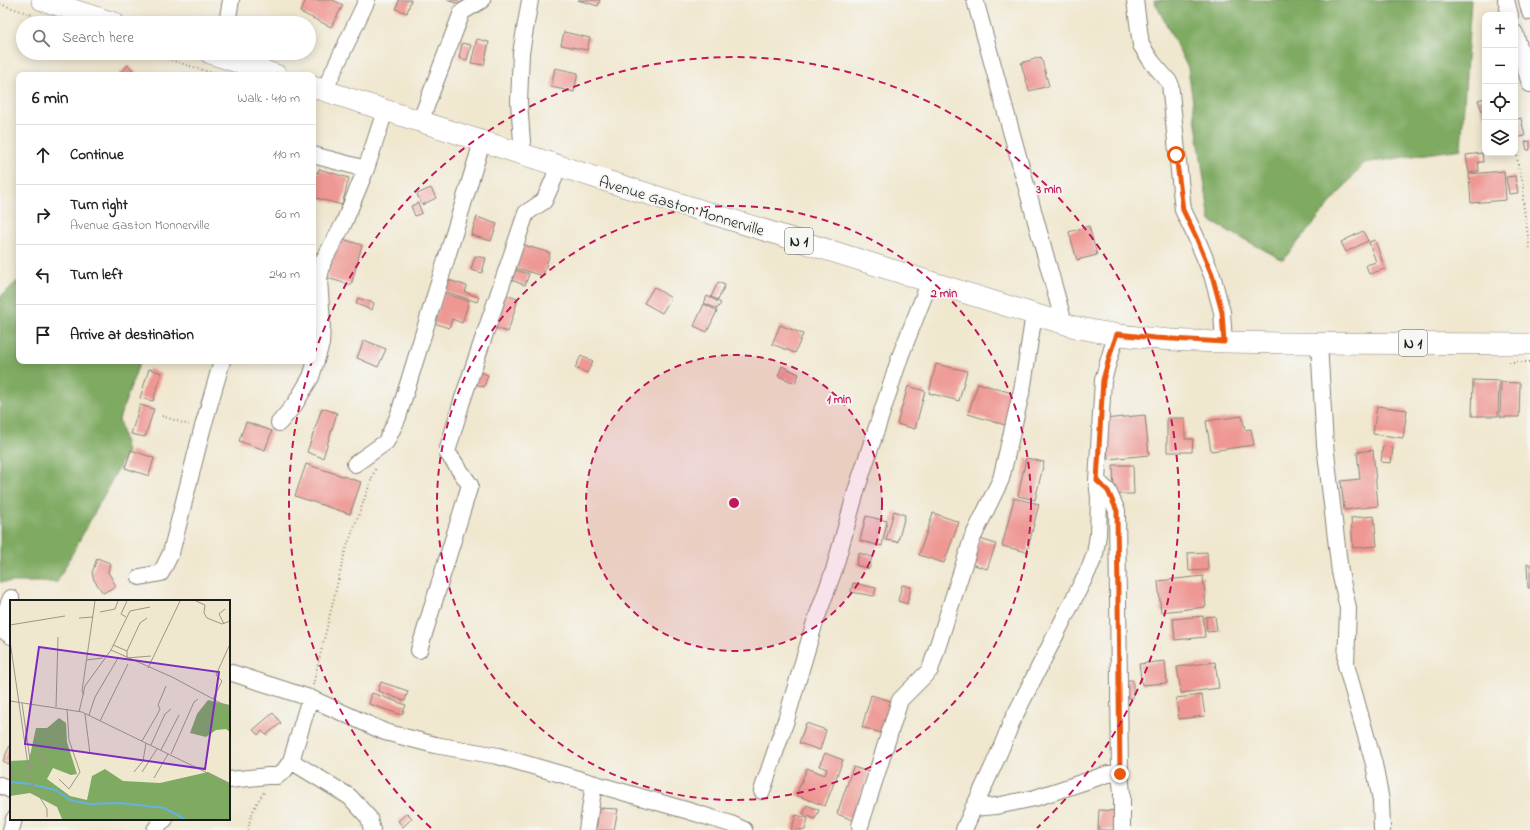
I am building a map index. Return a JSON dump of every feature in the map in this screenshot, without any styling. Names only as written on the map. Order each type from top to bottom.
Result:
[{"type":"main road","points":[[39,8],[79,16]]},
{"type":"main road","points":[[220,60],[265,72]]},
{"type":"main road","name":"Avenue Gaston Monnerville","points":[[319,89],[558,166],[1096,332],[1155,338],[1224,342],[1530,344]]},
{"type":"street","points":[[229,16],[232,0]]},
{"type":"street","points":[[319,89],[367,0]]},
{"type":"street","points":[[420,122],[462,12],[482,0]]},
{"type":"street","points":[[523,155],[518,102],[521,53],[530,0]]},
{"type":"street","points":[[975,0],[1064,323]]},
{"type":"street","points":[[1135,0],[1141,46],[1152,62],[1170,83],[1183,210],[1212,275],[1222,312],[1224,342]]},
{"type":"street","points":[[1506,0],[1509,12]]},
{"type":"street","points":[[1527,0],[1530,12]]},
{"type":"street","points":[[1518,43],[1530,84]]},
{"type":"street","points":[[316,360],[321,344],[322,323],[319,278],[323,261],[343,225],[366,169],[385,111]]},
{"type":"street","points":[[355,464],[386,442],[398,417],[482,142]]},
{"type":"street","points":[[316,156],[366,169]]},
{"type":"street","points":[[418,650],[470,485],[447,452],[462,401],[526,213],[544,202],[554,181],[558,166]]},
{"type":"street","points":[[762,791],[786,720],[814,625],[834,570],[855,494],[901,354],[930,282]]},
{"type":"street","points":[[860,826],[900,700],[930,670],[972,539],[1001,479],[1023,386],[1034,314]]},
{"type":"street","points":[[964,830],[973,808],[1003,747],[1014,719],[1090,567],[1095,554],[1098,535],[1099,498],[1097,481],[1103,380],[1117,334]]},
{"type":"street","points":[[1319,343],[1325,445],[1340,572],[1348,608],[1346,665],[1374,764],[1381,801],[1382,830]]},
{"type":"street","points":[[140,577],[161,573],[171,553],[202,430],[221,364]]},
{"type":"street","points":[[279,423],[295,404],[311,377],[315,364]]},
{"type":"street","points":[[1097,481],[1108,491],[1117,511],[1122,830]]},
{"type":"street","points":[[10,635],[0,627],[11,597]]},
{"type":"street","points":[[230,672],[310,698],[385,732],[434,745],[498,756],[689,811],[731,824],[744,830]]},
{"type":"street","points":[[230,780],[277,776],[284,771],[291,761],[310,698]]},
{"type":"street","points":[[291,761],[350,797],[369,818],[372,830]]},
{"type":"street","points":[[973,808],[1017,803],[1108,774],[1120,774]]},
{"type":"street","points":[[0,784],[10,789]]},
{"type":"street","points":[[587,830],[594,784]]},
{"type":"street","points":[[11,830],[14,820]]},
{"type":"street","points":[[155,830],[164,820]]},
{"type":"path","points":[[0,4],[39,8]]},
{"type":"path","points":[[1517,156],[1518,167],[1523,183],[1523,202],[1530,250]]},
{"type":"path","points":[[162,416],[202,430]]},
{"type":"path","points":[[310,698],[345,552],[386,442]]},
{"type":"path","points":[[248,830],[250,819],[260,797],[277,776]]},
{"type":"green space","points":[[1154,0],[1471,0],[1461,149],[1364,163],[1283,260],[1210,221],[1188,68]]},
{"type":"green space","points":[[16,283],[16,364],[139,364],[119,419],[127,452],[57,582],[0,582],[0,297]]},
{"type":"building","points":[[306,0],[333,0],[343,5],[331,27],[316,20],[316,16],[308,16],[300,12]]},
{"type":"building","points":[[399,0],[411,0],[407,13],[396,9]]},
{"type":"building","points":[[447,0],[464,0],[462,5]]},
{"type":"building","points":[[578,0],[600,0],[598,6]]},
{"type":"building","points":[[564,32],[590,38],[587,50],[561,45]]},
{"type":"building","points":[[477,39],[489,42],[484,65],[471,63]]},
{"type":"building","points":[[462,43],[471,45],[467,60],[459,58]]},
{"type":"building","points":[[1041,57],[1049,86],[1029,91],[1021,63]]},
{"type":"building","points":[[128,65],[135,72],[121,72]]},
{"type":"building","points":[[555,68],[578,73],[574,92],[551,87]]},
{"type":"building","points":[[1482,99],[1482,111],[1478,100]]},
{"type":"building","points":[[1521,118],[1525,136],[1518,137],[1518,120]]},
{"type":"building","points":[[1530,141],[1530,150],[1527,150],[1525,142]]},
{"type":"building","points":[[1482,153],[1483,162],[1478,162],[1479,171],[1469,173],[1466,155]]},
{"type":"building","points":[[319,169],[349,178],[342,205],[316,198],[316,172],[318,173]]},
{"type":"building","points":[[1504,171],[1506,200],[1471,203],[1469,174]]},
{"type":"building","points":[[1515,176],[1518,193],[1509,194],[1506,177]]},
{"type":"building","points":[[431,188],[436,198],[422,205],[417,194]]},
{"type":"building","points":[[418,203],[422,213],[415,216],[411,206]]},
{"type":"building","points":[[477,217],[497,224],[491,241],[471,235]]},
{"type":"building","points":[[1089,226],[1097,255],[1077,260],[1069,232]]},
{"type":"building","points":[[1363,231],[1368,241],[1346,252],[1341,242]]},
{"type":"building","points":[[339,238],[362,245],[351,285],[327,278]]},
{"type":"building","points":[[1375,240],[1385,269],[1369,274],[1366,265],[1376,262],[1369,242]]},
{"type":"building","points":[[524,245],[550,253],[543,276],[516,268]]},
{"type":"building","points":[[475,256],[486,258],[482,273],[471,270]]},
{"type":"building","points":[[512,269],[529,274],[525,285],[508,279]]},
{"type":"building","points":[[449,280],[467,286],[465,292],[479,297],[477,302],[445,291]]},
{"type":"building","points":[[718,282],[725,285],[718,300],[711,297]]},
{"type":"building","points":[[654,287],[671,298],[662,313],[644,303]]},
{"type":"building","points":[[444,293],[469,301],[462,323],[452,319],[449,328],[434,323]]},
{"type":"building","points":[[502,294],[518,299],[508,332],[492,327]]},
{"type":"building","points":[[707,296],[721,303],[717,309],[704,303]]},
{"type":"building","points":[[358,298],[374,303],[372,310],[356,304]]},
{"type":"building","points":[[704,304],[717,311],[707,332],[694,326]]},
{"type":"building","points":[[780,325],[803,334],[795,353],[772,344]]},
{"type":"building","points":[[364,340],[386,349],[378,367],[357,358]]},
{"type":"building","points":[[581,356],[593,361],[587,373],[575,368]]},
{"type":"building","points":[[936,364],[967,371],[959,401],[929,393]]},
{"type":"building","points":[[782,366],[799,374],[795,383],[778,376]]},
{"type":"building","points":[[149,369],[162,373],[153,401],[140,398]]},
{"type":"building","points":[[479,371],[488,375],[484,387],[475,384]]},
{"type":"building","points":[[1473,380],[1499,381],[1498,416],[1472,416]]},
{"type":"building","points":[[1501,382],[1520,383],[1519,417],[1500,417]]},
{"type":"building","points":[[978,383],[1015,394],[1005,425],[968,414]]},
{"type":"building","points":[[908,386],[925,391],[915,429],[897,424]]},
{"type":"building","points":[[140,405],[154,409],[145,437],[131,434]]},
{"type":"building","points":[[1377,406],[1407,410],[1403,438],[1373,434]]},
{"type":"building","points":[[322,408],[337,413],[323,458],[307,452]]},
{"type":"building","points":[[1145,415],[1149,455],[1108,459],[1104,419]]},
{"type":"building","points":[[1242,416],[1245,430],[1251,429],[1254,445],[1211,451],[1206,421]]},
{"type":"building","points":[[1167,418],[1185,418],[1185,439],[1193,439],[1192,452],[1167,452]]},
{"type":"building","points":[[246,422],[272,431],[265,450],[239,441]]},
{"type":"building","points":[[1383,446],[1393,447],[1391,463],[1381,462]]},
{"type":"building","points":[[131,450],[154,458],[149,476],[125,468]]},
{"type":"building","points":[[1373,450],[1378,506],[1344,510],[1341,481],[1360,479],[1357,452]]},
{"type":"building","points":[[1026,458],[1044,462],[1035,500],[1018,496]]},
{"type":"building","points":[[306,464],[361,482],[350,514],[295,496]]},
{"type":"building","points":[[1113,465],[1133,465],[1134,494],[1114,494]]},
{"type":"building","points":[[1014,498],[1039,504],[1027,552],[1002,546]]},
{"type":"building","points":[[894,511],[905,515],[898,542],[886,540]]},
{"type":"building","points":[[933,513],[959,522],[944,563],[919,555]]},
{"type":"building","points":[[866,516],[887,521],[882,546],[860,541]]},
{"type":"building","points":[[1374,516],[1377,546],[1353,548],[1351,518]]},
{"type":"building","points":[[980,539],[996,544],[987,569],[971,564]]},
{"type":"building","points":[[1207,552],[1208,570],[1189,571],[1188,553]]},
{"type":"building","points":[[859,553],[872,557],[869,569],[856,565]]},
{"type":"building","points":[[97,558],[110,563],[108,572],[116,586],[103,593],[94,580],[92,573]]},
{"type":"building","points":[[1527,564],[1530,564],[1530,588],[1528,588]]},
{"type":"building","points":[[1203,576],[1206,607],[1161,612],[1158,581]]},
{"type":"building","points":[[853,583],[876,588],[874,596],[851,592]]},
{"type":"building","points":[[902,585],[911,587],[907,604],[898,601]]},
{"type":"building","points":[[1203,616],[1205,637],[1175,640],[1173,619]]},
{"type":"building","points":[[1215,616],[1217,631],[1207,632],[1206,617]]},
{"type":"building","points":[[1165,661],[1167,683],[1142,685],[1139,664]]},
{"type":"building","points":[[1215,662],[1219,688],[1181,693],[1177,667]]},
{"type":"building","points":[[1123,680],[1133,680],[1133,698],[1123,698]]},
{"type":"building","points":[[381,682],[408,691],[405,701],[378,691]]},
{"type":"building","points":[[372,693],[406,705],[402,715],[369,704]]},
{"type":"building","points":[[871,695],[891,701],[881,733],[862,727]]},
{"type":"building","points":[[1202,695],[1205,716],[1179,719],[1176,698]]},
{"type":"building","points":[[273,713],[281,723],[266,735],[262,731],[258,735],[253,730]]},
{"type":"building","points":[[806,723],[826,730],[820,750],[799,743]]},
{"type":"building","points":[[10,745],[10,764],[3,761]]},
{"type":"building","points":[[825,753],[843,760],[825,806],[796,795],[807,768],[825,775],[827,769],[819,766]]},
{"type":"building","points":[[853,767],[869,772],[853,820],[837,814]]},
{"type":"building","points":[[807,805],[819,810],[815,819],[803,814]]},
{"type":"building","points":[[599,808],[618,809],[614,830],[596,830]]},
{"type":"building","points":[[1099,810],[1120,811],[1119,830],[1098,830]]},
{"type":"building","points":[[407,813],[412,818],[403,827],[398,821]]},
{"type":"building","points":[[796,815],[808,818],[805,830],[791,830]]},
{"type":"route","points":[[1120,774],[1117,511],[1108,491],[1097,481],[1103,380],[1117,334],[1224,342],[1222,312],[1212,275],[1183,210],[1176,155]]}]
